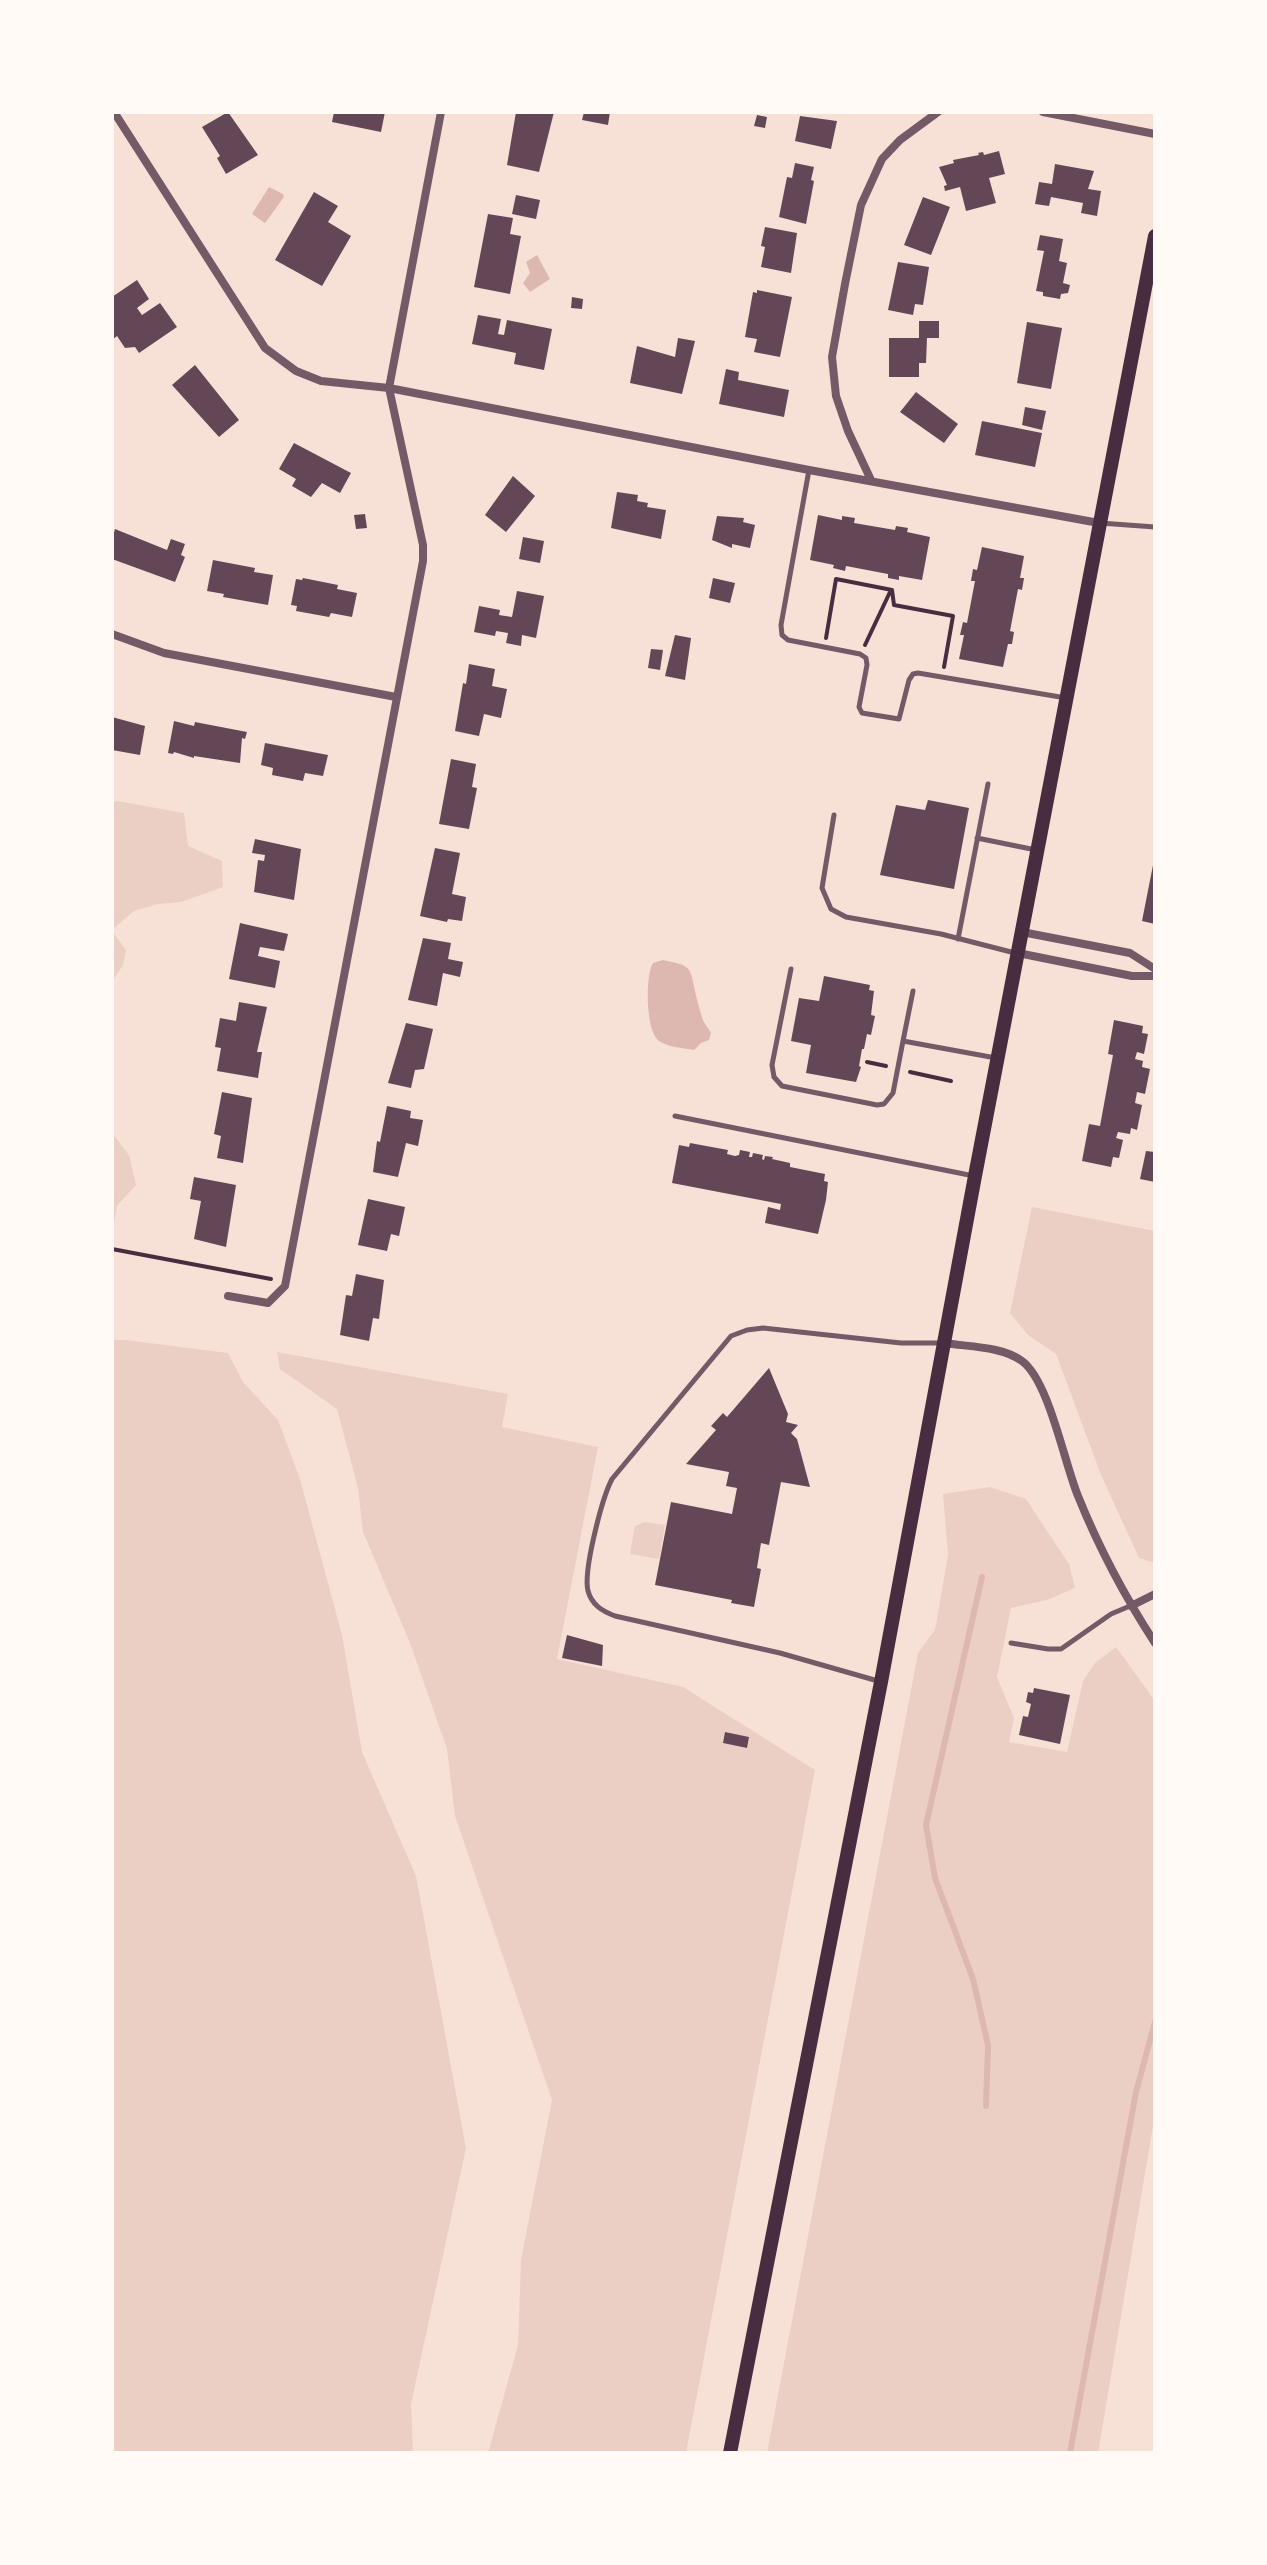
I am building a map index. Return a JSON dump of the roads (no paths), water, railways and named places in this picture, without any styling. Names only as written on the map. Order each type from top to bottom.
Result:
[{"type":"main road","points":[[730,2453],[881,1682],[1155,236]]},
{"type":"street","points":[[114,112],[265,348],[296,371],[321,381],[389,388],[1099,523]]},
{"type":"street","points":[[228,1296],[268,1303],[277,1297],[286,1282],[423,561],[423,545],[389,388],[441,112]]},
{"type":"street","points":[[871,480],[836,396],[832,357],[845,284],[861,205],[882,159],[900,140],[938,112]]},
{"type":"street","points":[[1043,112],[1155,134]]},
{"type":"street","points":[[112,634],[164,653],[396,697]]},
{"type":"street","points":[[1022,932],[1130,953],[1155,969]]},
{"type":"street","points":[[1018,953],[1132,976],[1155,976]]},
{"type":"street","points":[[944,1343],[999,1351],[1021,1360],[1036,1375],[1048,1401],[1078,1496],[1131,1606],[1155,1643]]},
{"type":"street","points":[[1131,1606],[1155,1594]]},
{"type":"lane","points":[[809,470],[781,625],[782,635],[788,640],[860,654],[866,658],[859,707],[862,713],[899,719],[909,680],[918,673],[1067,698]]},
{"type":"lane","points":[[1099,523],[1155,527]]},
{"type":"lane","points":[[958,939],[988,784]]},
{"type":"lane","points":[[834,815],[822,888],[831,909],[846,917],[1018,953]]},
{"type":"lane","points":[[977,838],[1037,850]]},
{"type":"lane","points":[[791,969],[772,1065],[774,1077],[782,1086],[877,1105],[884,1104],[893,1093],[913,991]]},
{"type":"lane","points":[[903,1041],[997,1059]]},
{"type":"lane","points":[[675,1116],[975,1176]]},
{"type":"lane","points":[[881,1682],[780,1653],[615,1616],[600,1610],[592,1600],[587,1588],[588,1574],[603,1495],[612,1479],[731,1336],[763,1328],[901,1343],[944,1343]]},
{"type":"lane","points":[[1011,1643],[1061,1649],[1111,1614],[1131,1606]]},
{"type":"waterway","points":[[982,1577],[926,1825],[935,1878],[973,1979],[988,2045],[986,2106]]},
{"type":"waterway","points":[[1070,2453],[1136,2092],[1155,2022]]}]
